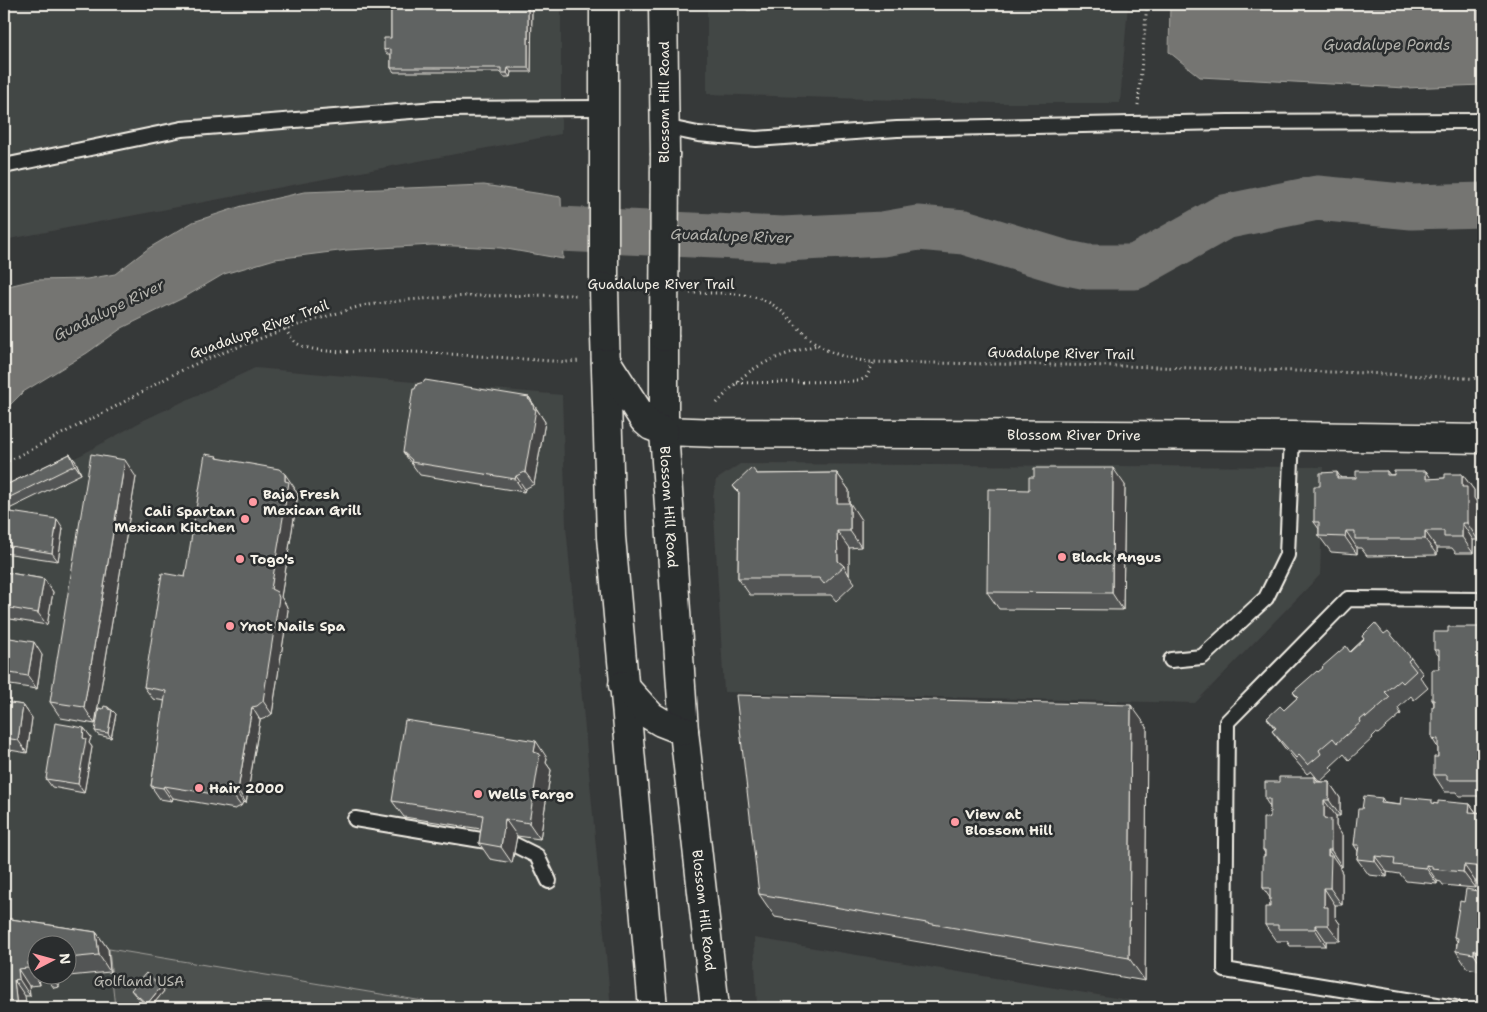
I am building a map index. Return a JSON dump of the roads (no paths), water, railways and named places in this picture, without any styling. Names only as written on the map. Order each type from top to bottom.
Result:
[{"type":"main road","points":[[604,4],[605,348],[610,537],[653,1008]]},
{"type":"main road","name":"Blossom Hill Road","points":[[663,4],[664,431],[684,731],[715,1008]]},
{"type":"main road","points":[[605,348],[644,420],[651,426],[664,431]]},
{"type":"main road","name":"Blossom River Drive","points":[[664,431],[1292,436],[1483,440]]},
{"type":"main road","points":[[623,685],[651,716],[684,731]]},
{"type":"lane","points":[[4,166],[182,129],[436,109],[605,108]]},
{"type":"lane","points":[[664,140],[698,134],[756,139],[897,128],[1483,121]]},
{"type":"lane","points":[[1171,660],[1202,657],[1266,598],[1287,555],[1292,436]]},
{"type":"lane","points":[[1455,1008],[1225,970],[1227,722],[1348,599],[1483,600]]},
{"type":"lane","points":[[355,819],[493,842]]},
{"type":"lane","points":[[516,845],[537,856],[549,881]]},
{"type":"water","name":"Guadalupe Ponds","points":[[1170,4],[1483,4],[1483,85],[1406,88],[1200,77],[1169,52]]},
{"type":"water","points":[[484,185],[561,197],[563,259],[501,248],[432,245],[347,250],[275,259],[224,274],[185,297],[122,328],[87,353],[23,392],[4,411],[4,287],[34,280],[87,279],[115,274],[149,248],[193,222],[242,206],[304,192]]},
{"type":"waterway","name":"Guadalupe River","points":[[500,223],[560,229],[783,239],[883,234],[918,228],[964,232],[1063,262],[1087,267],[1135,267],[1224,217],[1317,198],[1412,207],[1483,205]]},
{"type":"place","name":"Baja Fresh Mexican Grill","points":[[253,502]]},
{"type":"place","name":"Cali Spartan Mexican Kitchen","points":[[245,519]]},
{"type":"place","name":"Black Angus","points":[[1062,557]]},
{"type":"place","name":"Togo's","points":[[240,559]]},
{"type":"place","name":"Ynot Nails Spa","points":[[230,626]]},
{"type":"place","name":"Hair 2000","points":[[199,788]]},
{"type":"place","name":"Wells Fargo","points":[[478,794]]},
{"type":"place","name":"View at Blossom Hill","points":[[955,822]]},
{"type":"park label","name":"Golfland USA","points":[[139,981]]}]
